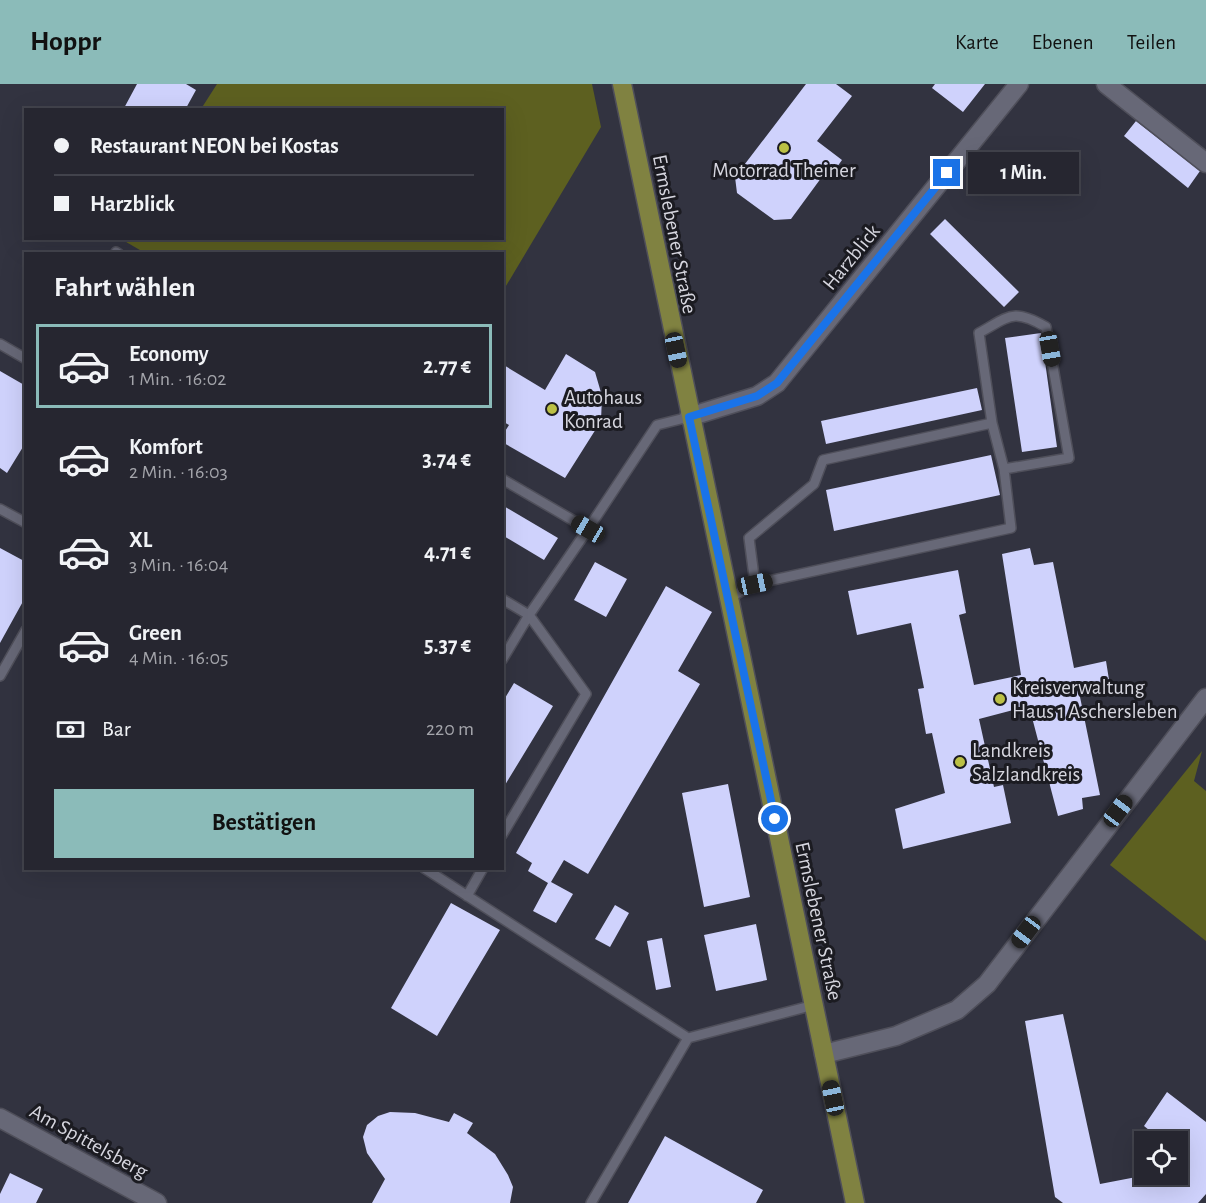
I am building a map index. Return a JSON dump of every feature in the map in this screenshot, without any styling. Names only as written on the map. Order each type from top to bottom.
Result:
[{"type":"main road","name":"Ermslebener Straße","points":[[622,84],[689,417],[855,1203]]},
{"type":"street","name":"Harzblick","points":[[689,417],[757,396],[777,383],[1019,84]]},
{"type":"street","points":[[1106,84],[1206,163]]},
{"type":"street","points":[[824,1054],[896,1036],[957,1010],[987,984],[1206,698]]},
{"type":"street","name":"Am Spittelsberg","points":[[0,1118],[157,1203]]},
{"type":"lane","points":[[729,598],[755,584],[1011,528],[1004,469],[992,423],[979,333],[1011,316],[1025,315],[1046,327],[1070,458],[1004,469]]},
{"type":"lane","points":[[0,344],[24,357]]},
{"type":"lane","points":[[504,657],[529,615],[657,425],[689,417]]},
{"type":"lane","points":[[755,584],[749,538],[814,484],[824,460],[992,423]]},
{"type":"lane","points":[[504,480],[588,529]]},
{"type":"lane","points":[[0,509],[24,520]]},
{"type":"lane","points":[[504,600],[529,615],[586,694],[504,833]]},
{"type":"lane","points":[[0,676],[24,634]]},
{"type":"lane","points":[[427,870],[688,1038]]},
{"type":"lane","points":[[467,896],[482,870]]},
{"type":"lane","points":[[591,1203],[688,1038],[814,1005]]},
{"type":"shaded area","points":[[217,84],[592,84],[601,127],[504,289],[504,252],[143,252],[123,240],[504,240],[504,108],[202,108]]},
{"type":"shaded area","points":[[1202,751],[1194,781],[1206,791],[1206,941],[1110,865]]},
{"type":"building","points":[[137,84],[186,84],[196,90],[186,108],[124,108]]},
{"type":"building","name":"Motorrad Theiner","points":[[806,84],[836,84],[852,96],[817,141],[842,160],[832,174],[827,170],[791,219],[774,220],[737,193],[735,177]]},
{"type":"building","points":[[935,84],[985,84],[963,112],[932,88]]},
{"type":"building","points":[[1136,121],[1200,171],[1188,188],[1124,136]]},
{"type":"building","points":[[945,219],[1019,292],[1004,307],[930,234]]},
{"type":"building","points":[[1041,333],[1057,447],[1022,452],[1005,338]]},
{"type":"building","name":"Autohaus Konrad","points":[[566,354],[595,372],[602,396],[601,421],[565,478],[504,443],[504,433],[509,425],[504,422],[504,365],[545,390]]},
{"type":"building","points":[[0,371],[24,385],[24,445],[7,473],[0,468]]},
{"type":"building","points":[[977,388],[982,410],[826,444],[821,421]]},
{"type":"building","points":[[991,455],[1000,495],[834,531],[826,490]]},
{"type":"building","points":[[504,506],[558,538],[544,560],[504,536]]},
{"type":"building","points":[[0,548],[24,561],[24,600],[0,643]]},
{"type":"building","name":"Kreisverwaltung Haus 1 Aschersleben","points":[[1030,548],[1034,565],[1053,562],[1074,668],[1106,661],[1110,686],[1079,692],[1100,795],[1082,798],[1083,809],[1058,816],[1029,706],[979,719],[994,787],[1003,785],[1011,823],[903,849],[895,809],[945,793],[932,733],[926,734],[918,689],[924,688],[911,623],[857,635],[848,591],[958,570],[966,613],[959,615],[974,685],[1021,675],[1002,554]]},
{"type":"building","points":[[595,562],[627,579],[606,617],[574,600]]},
{"type":"building","points":[[666,586],[712,612],[678,671],[700,684],[588,874],[564,860],[551,882],[573,894],[556,923],[533,911],[548,883],[528,871],[532,863],[516,853]]},
{"type":"building","points":[[514,683],[553,706],[504,787],[504,700]]},
{"type":"building","points":[[728,784],[750,897],[704,907],[682,793]]},
{"type":"building","points":[[451,903],[500,930],[437,1036],[391,1008]]},
{"type":"building","points":[[615,905],[629,913],[610,947],[595,939]]},
{"type":"building","points":[[756,924],[767,980],[716,991],[704,935]]},
{"type":"building","points":[[662,938],[671,987],[656,990],[647,941]]},
{"type":"building","points":[[1063,1014],[1100,1184],[1134,1177],[1134,1185],[1188,1185],[1188,1131],[1150,1131],[1144,1126],[1167,1092],[1206,1122],[1206,1194],[1198,1203],[1063,1203],[1055,1197],[1025,1021]]},
{"type":"building","points":[[390,1112],[415,1113],[449,1122],[454,1113],[473,1123],[467,1133],[495,1154],[508,1175],[513,1187],[510,1203],[372,1203],[385,1179],[367,1153],[363,1137],[367,1125],[378,1116]]},
{"type":"building","points":[[665,1136],[763,1190],[756,1203],[628,1203]]},
{"type":"building","points":[[10,1173],[43,1189],[36,1203],[0,1203],[0,1194]]},
{"type":"place","name":"Motorrad Theiner","points":[[784,148]]},
{"type":"place","name":"Autohaus Konrad","points":[[552,409]]},
{"type":"place","name":"Kreisverwaltung Haus 1 Aschersleben","points":[[1000,699]]},
{"type":"place","name":"Landkreis Salzlandkreis","points":[[960,762]]},
{"type":"route","points":[[775,819],[689,417],[727,403],[757,396],[777,383],[947,173]]}]
